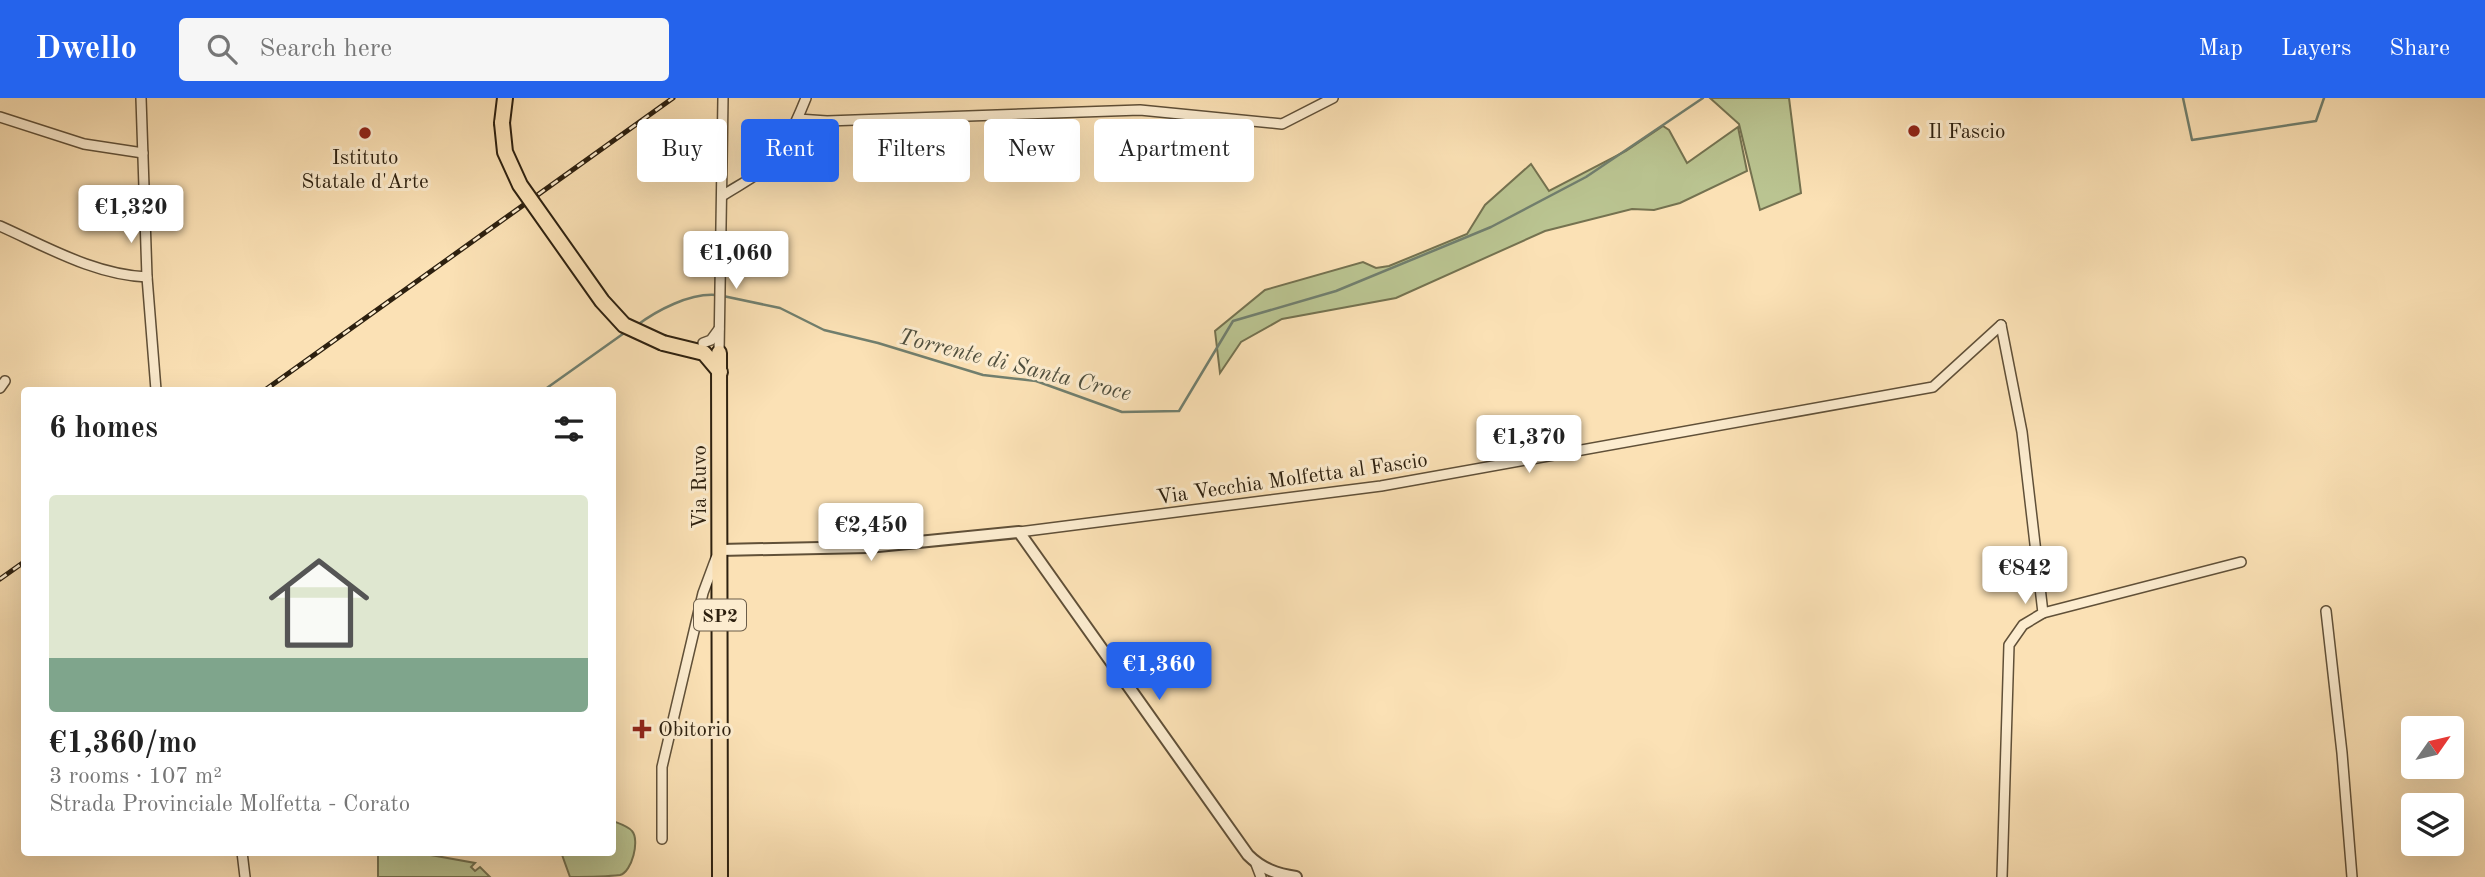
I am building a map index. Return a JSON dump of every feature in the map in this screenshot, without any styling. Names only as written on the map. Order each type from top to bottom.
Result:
[{"type":"main road","points":[[505,98],[502,123],[505,152],[520,185],[602,301],[624,325],[663,343],[709,350]]},
{"type":"main road","name":"Via Ruvo","points":[[709,350],[720,372],[720,877]]},
{"type":"street","points":[[141,98],[147,277],[156,387]]},
{"type":"street","name":"Via Ruvo","points":[[709,350],[721,321],[723,98]]},
{"type":"street","points":[[798,119],[806,98]]},
{"type":"street","points":[[839,121],[1140,110],[1282,124],[1332,98]]},
{"type":"street","points":[[0,117],[84,144],[143,153]]},
{"type":"street","points":[[722,196],[745,182]]},
{"type":"street","points":[[0,226],[103,271],[122,276],[147,277]]},
{"type":"street","points":[[709,350],[718,334],[721,321]]},
{"type":"street","name":"Via Vecchia Molfetta al Fascio","points":[[1019,532],[1381,486],[1933,387],[2001,325],[2022,432],[2043,613]]},
{"type":"street","points":[[662,839],[662,766],[703,593],[720,550],[882,546],[1019,532],[1256,864],[1261,877]]},
{"type":"street","points":[[2001,877],[2009,645],[2023,625],[2043,613],[2241,562]]},
{"type":"street","points":[[2326,611],[2342,753],[2352,877]]},
{"type":"street","points":[[242,856],[245,877]]},
{"type":"street","points":[[1256,864],[1296,877]]},
{"type":"green space","points":[[1710,98],[1789,98],[1801,193],[1760,210],[1739,124]]},
{"type":"green space","points":[[1663,126],[1669,130],[1687,163],[1738,127],[1747,171],[1680,203],[1654,210],[1632,209],[1545,231],[1396,298],[1282,319],[1241,342],[1220,373],[1215,331],[1265,290],[1363,262],[1376,268],[1389,266],[1467,234],[1485,205],[1531,164],[1549,191],[1626,151]]},
{"type":"green space","points":[[616,822],[632,831],[635,848],[624,873],[601,877],[570,877],[562,856],[616,856]]},
{"type":"green space","points":[[378,856],[436,856],[475,863],[471,867],[475,871],[480,867],[490,877],[378,877]]},
{"type":"waterway","name":"Torrente di Santa Croce","points":[[723,296],[780,308],[824,330],[878,343],[983,375],[1036,381],[1122,412],[1179,411],[1233,321],[1336,291],[1491,227],[1586,177],[1703,98]]},
{"type":"waterway","name":"Torrente di Santa Croce","points":[[2183,98],[2192,140],[2316,121],[2324,98]]},
{"type":"waterway","name":"Torrente di Santa Croce","points":[[636,326],[674,304],[695,297],[716,295]]},
{"type":"waterway","name":"Torrente di Santa Croce","points":[[548,387],[627,331]]},
{"type":"railway","points":[[269,387],[673,98]]},
{"type":"railway","points":[[0,579],[21,564]]},
{"type":"place","name":"Il Fascio","points":[[1914,131]]},
{"type":"place","name":"Istituto Statale d'Arte","points":[[365,133]]},
{"type":"place","name":"Obitorio","points":[[642,729]]}]
